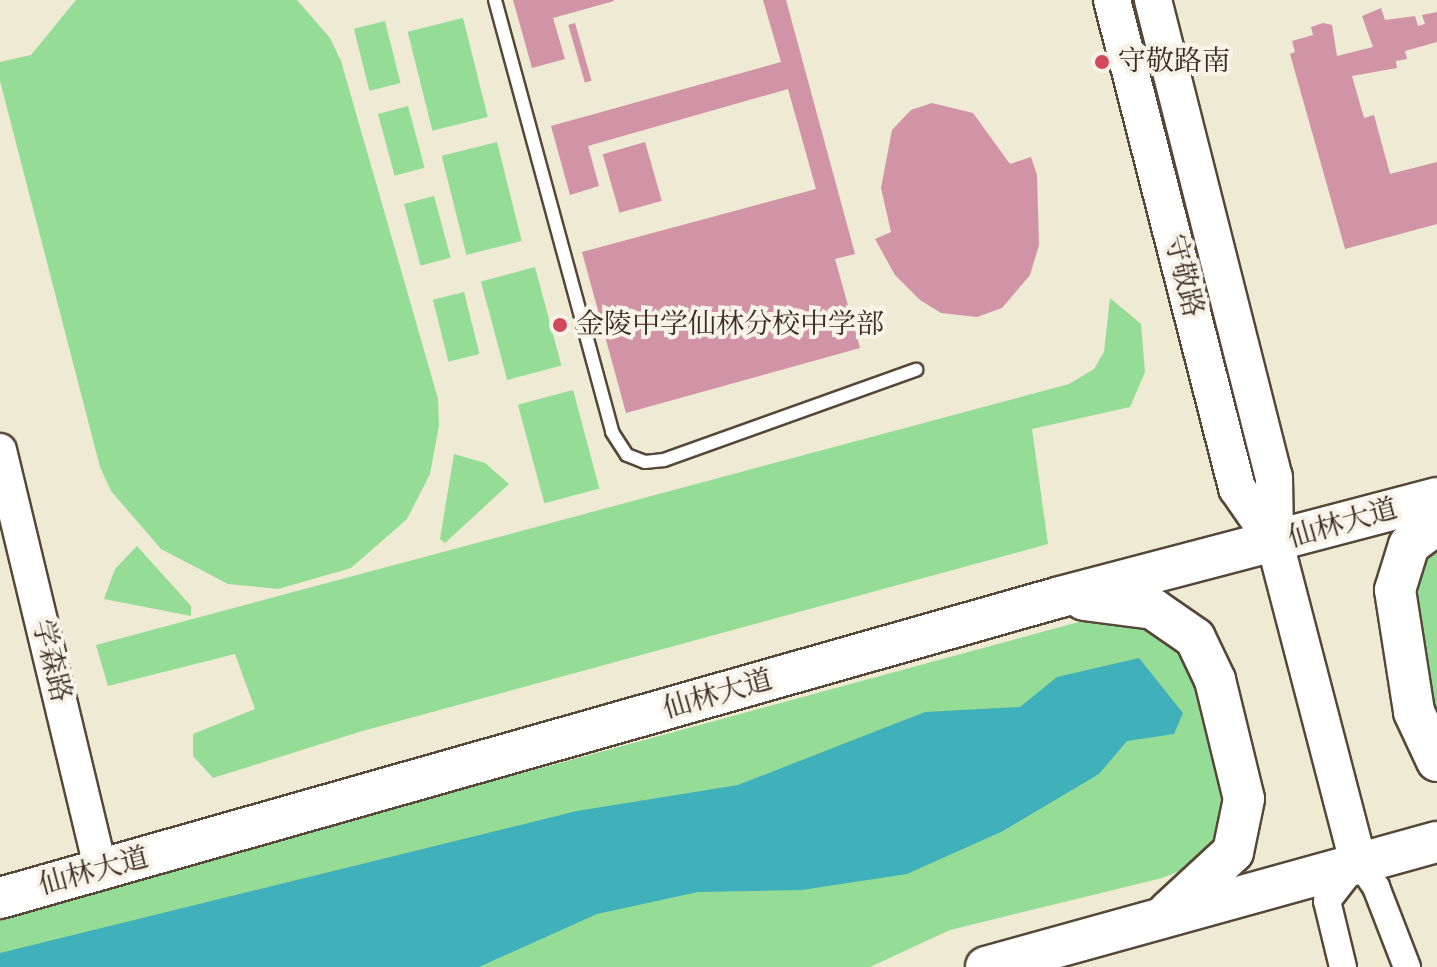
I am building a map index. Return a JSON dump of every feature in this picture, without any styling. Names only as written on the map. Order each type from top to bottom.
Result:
[{"type":"main road","name":"守敬路","points":[[1112,0],[1237,488],[1275,543]]},
{"type":"main road","name":"守敬路","points":[[1153,0],[1274,477],[1275,543],[1358,861]]},
{"type":"main road","name":"仙林大道","points":[[0,898],[1060,597],[1437,498]]},
{"type":"main road","points":[[1437,524],[1409,545],[1395,590],[1414,712],[1437,761]]},
{"type":"main road","points":[[1060,597],[1153,609],[1195,638],[1215,680],[1244,799],[1233,852],[1162,917]]},
{"type":"main road","points":[[986,967],[1358,861],[1437,842]]},
{"type":"street","name":"学森路","points":[[0,450],[101,871]]},
{"type":"street","points":[[1343,967],[1327,901],[1358,861],[1376,887],[1407,967]]},
{"type":"lane","points":[[495,0],[612,432],[627,455],[645,462],[664,460],[916,370]]},
{"type":"green space","points":[[76,0],[297,0],[330,38],[341,61],[438,399],[439,425],[430,474],[407,519],[351,568],[278,589],[228,584],[161,549],[111,491],[100,467],[0,81],[0,62],[31,55]]},
{"type":"green space","points":[[463,18],[488,117],[432,131],[408,32]]},
{"type":"green space","points":[[385,21],[400,83],[369,91],[354,29]]},
{"type":"green space","points":[[408,106],[425,168],[395,176],[378,114]]},
{"type":"green space","points":[[497,142],[522,241],[466,255],[442,156]]},
{"type":"green space","points":[[434,196],[451,258],[421,266],[404,204]]},
{"type":"green space","points":[[535,267],[561,366],[507,380],[481,281]]},
{"type":"green space","points":[[464,292],[479,354],[448,362],[433,300]]},
{"type":"green space","points":[[1110,298],[1141,324],[1145,372],[1130,407],[1032,429],[1048,544],[359,732],[213,778],[193,756],[193,734],[255,709],[235,654],[108,686],[96,645],[1069,384],[1094,369],[1104,352]]},
{"type":"green space","points":[[573,390],[599,489],[544,503],[518,405]]},
{"type":"green space","points":[[454,454],[485,463],[509,484],[445,543],[440,539]]},
{"type":"green space","points":[[137,546],[191,606],[191,616],[104,599],[115,569]]},
{"type":"green space","points":[[1437,548],[1437,723],[1420,662],[1414,575]]},
{"type":"green space","points":[[1128,614],[1180,641],[1230,777],[1224,833],[1191,867],[1162,878],[950,930],[870,967],[0,967],[0,915],[1101,616]]},
{"type":"water","points":[[1139,658],[1183,713],[1174,734],[1127,741],[1099,774],[1003,831],[907,874],[802,890],[698,892],[597,914],[479,967],[0,967],[0,953],[577,811],[738,785],[925,712],[1020,707],[1057,677]]},
{"type":"building","points":[[513,0],[614,1],[553,18],[565,59],[532,68]]},
{"type":"building","points":[[763,0],[786,0],[855,254],[835,259],[860,348],[626,413],[582,252],[816,189],[788,89],[588,146],[599,186],[570,195],[551,126],[781,62]]},
{"type":"building","points":[[1381,8],[1385,20],[1415,16],[1418,26],[1425,24],[1422,15],[1437,12],[1437,42],[1405,51],[1407,59],[1396,61],[1397,68],[1352,76],[1364,118],[1374,115],[1390,174],[1437,162],[1437,224],[1345,249],[1290,54],[1295,52],[1292,41],[1313,35],[1311,27],[1323,23],[1332,25],[1337,56],[1373,47],[1362,16]]},
{"type":"building","points":[[575,23],[592,81],[585,83],[568,25]]},
{"type":"building","points":[[932,103],[973,113],[1010,164],[1031,157],[1037,175],[1039,245],[1030,275],[1002,308],[977,317],[941,313],[920,300],[895,275],[875,239],[891,232],[881,188],[892,130],[911,110]]},
{"type":"building","points":[[645,142],[662,201],[620,213],[603,154]]},
{"type":"place","name":"守敬路南","points":[[1102,62]]},
{"type":"place","name":"金陵中学仙林分校中学部","points":[[560,325]]}]
